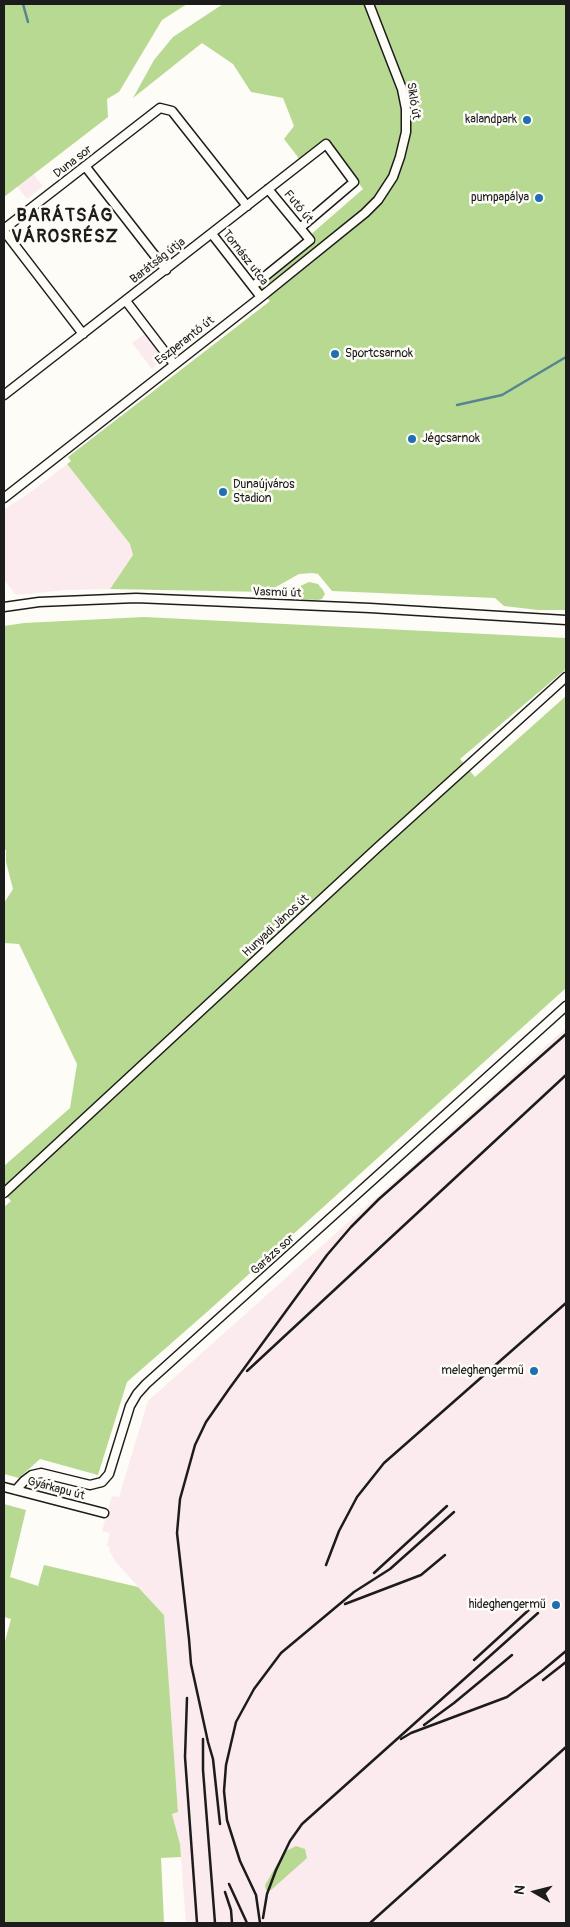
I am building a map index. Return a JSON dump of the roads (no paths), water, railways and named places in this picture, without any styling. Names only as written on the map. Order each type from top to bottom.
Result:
[{"type":"street","name":"Sikló út","points":[[369,4],[402,89],[406,109],[406,132],[400,157],[392,177],[378,200]]},
{"type":"street","name":"Duna sor","points":[[4,230],[160,108],[172,110],[246,206]]},
{"type":"street","name":"Barátság útja","points":[[4,395],[326,144],[354,182],[300,228]]},
{"type":"street","points":[[85,166],[166,270]]},
{"type":"street","name":"Futó út","points":[[254,286],[310,240],[268,189]]},
{"type":"street","name":"Eszperantó út","points":[[4,498],[262,297],[365,213],[378,200]]},
{"type":"street","points":[[4,230],[83,334]]},
{"type":"street","name":"Tornász utca","points":[[212,234],[262,297]]},
{"type":"street","points":[[126,300],[174,364]]},
{"type":"street","name":"Vasmű út","points":[[4,607],[39,602],[136,598],[566,619]]},
{"type":"street","name":"Hunyadi János út","points":[[4,1193],[566,677]]},
{"type":"street","name":"Garázs sor","points":[[16,1490],[24,1481],[41,1473],[90,1485],[102,1482],[109,1474],[130,1406],[146,1384],[566,1006]]},
{"type":"street","name":"Gyárkapu út","points":[[4,1487],[104,1513]]},
{"type":"waterway","points":[[23,4],[28,22]]},
{"type":"waterway","points":[[457,405],[502,395],[566,357]]},
{"type":"railway","points":[[220,1824],[213,1759],[191,1664],[177,1533],[180,1499],[195,1445],[206,1422],[229,1389],[327,1255],[351,1227],[379,1199],[566,1034]]},
{"type":"railway","points":[[247,1371],[566,1075]]},
{"type":"railway","points":[[326,1565],[339,1531],[357,1497],[384,1463],[566,1303]]},
{"type":"railway","points":[[374,1573],[447,1506]]},
{"type":"railway","points":[[260,1923],[256,1895],[240,1861],[227,1820],[224,1791],[226,1765],[236,1722],[254,1689],[281,1653],[354,1592],[390,1569],[454,1512]]},
{"type":"railway","points":[[345,1604],[421,1575],[445,1555]]},
{"type":"railway","points":[[474,1660],[532,1607]]},
{"type":"railway","points":[[263,1918],[267,1894],[276,1870],[290,1841],[302,1824],[538,1613]]},
{"type":"railway","points":[[401,1739],[411,1733],[507,1697],[566,1651]]},
{"type":"railway","points":[[424,1725],[512,1655]]},
{"type":"railway","points":[[543,1680],[566,1662]]},
{"type":"railway","points":[[187,1698],[185,1757],[197,1923]]},
{"type":"railway","points":[[203,1739],[203,1770],[215,1923]]},
{"type":"railway","points":[[370,1923],[566,1747]]},
{"type":"railway","points":[[229,1884],[247,1923]]},
{"type":"railway","points":[[225,1892],[231,1910],[232,1923]]},
{"type":"place","name":"kalandpark","points":[[527,120]]},
{"type":"place","name":"pumpapálya","points":[[539,198]]},
{"type":"place","name":"Sportcsarnok","points":[[335,354]]},
{"type":"place","name":"Jégcsarnok","points":[[412,439]]},
{"type":"place","name":"Dunaújváros Stadion","points":[[223,492]]},
{"type":"place","name":"meleghengermű","points":[[534,1371]]},
{"type":"place","name":"hideghengermű","points":[[556,1605]]},
{"type":"district","name":"BARÁTSÁG VÁROSRÉSZ","points":[[65,226]]}]
